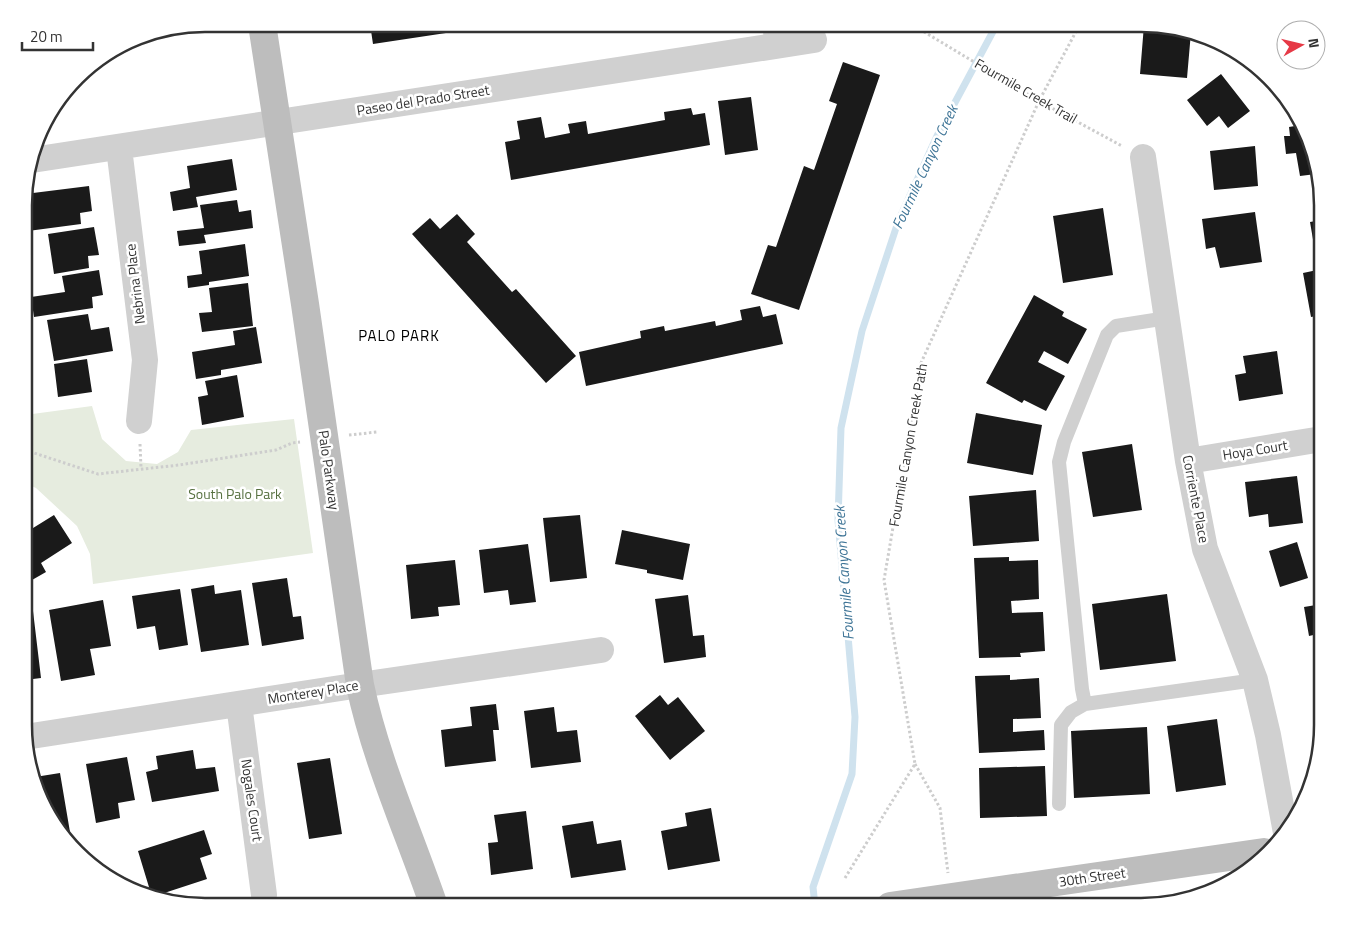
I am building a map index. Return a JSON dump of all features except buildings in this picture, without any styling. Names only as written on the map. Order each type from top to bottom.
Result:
[{"type":"street","name":"Palo Parkway","points":[[263,33],[360,684],[378,754],[431,897]]},
{"type":"street","name":"Paseo del Prado Street","points":[[40,159],[278,123],[770,35],[802,33]]},
{"type":"street","name":"Nebrina Place","points":[[119,148],[144,360],[139,421]]},
{"type":"street","name":"Corriente Place","points":[[1143,157],[1188,461],[1205,548],[1255,680],[1268,735],[1284,821]]},
{"type":"street","name":"Hoya Court","points":[[1188,461],[1313,441]]},
{"type":"street","name":"Monterey Place","points":[[33,736],[360,684],[601,650]]},
{"type":"street","name":"Nogales Court","points":[[239,704],[264,895]]},
{"type":"street","name":"30th Street","points":[[950,898],[1257,853]]},
{"type":"lane","points":[[1085,704],[1059,462],[1064,442],[1107,335],[1116,326],[1167,318]]},
{"type":"lane","points":[[1059,804],[1061,725],[1071,712],[1085,704],[1255,680]]},
{"type":"path","name":"Fourmile Creek Trail","points":[[926,33],[1038,101],[1143,157]]},
{"type":"path","name":"Fourmile Canyon Creek Path","points":[[915,764],[884,580],[921,363],[1038,101],[1075,33]]},
{"type":"path","points":[[32,452],[98,474],[179,465],[276,450],[292,443],[377,432]]},
{"type":"path","points":[[845,878],[915,764],[940,808],[948,877],[936,898]]},
{"type":"green space","name":"South Palo Park","points":[[92,406],[102,439],[126,461],[157,464],[178,452],[191,430],[294,419],[313,553],[93,584],[90,554],[77,526],[33,486],[32,414]]},
{"type":"waterway","name":"Fourmile Canyon Creek","points":[[814,898],[813,887],[852,774],[855,717],[838,520],[841,428],[862,331],[898,222],[937,136],[992,33]]},
{"type":"district","name":"PALO PARK","points":[[399,336]]}]
